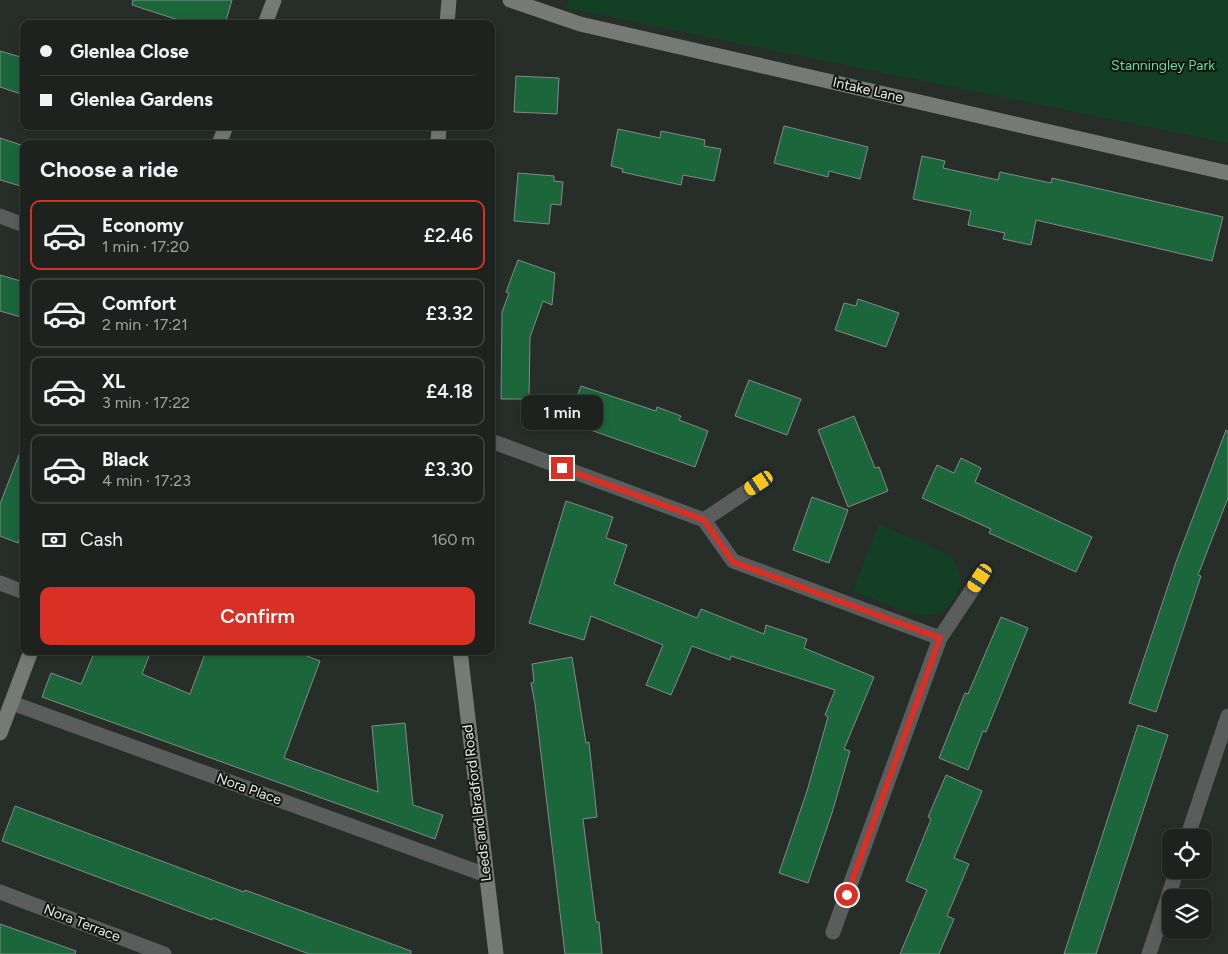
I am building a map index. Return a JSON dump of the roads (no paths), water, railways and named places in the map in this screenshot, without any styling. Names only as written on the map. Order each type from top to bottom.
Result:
[{"type":"street","points":[[266,20],[274,0]]},
{"type":"street","points":[[447,20],[449,0]]},
{"type":"street","name":"Intake Lane","points":[[510,0],[580,24],[1228,173]]},
{"type":"street","points":[[0,216],[20,224]]},
{"type":"street","points":[[495,442],[704,520],[733,562],[940,638]]},
{"type":"street","points":[[704,520],[759,483]]},
{"type":"street","points":[[833,932],[940,638],[980,578]]},
{"type":"street","points":[[0,584],[20,591]]},
{"type":"street","points":[[0,733],[30,655]]},
{"type":"street","name":"Leeds and Bradford Road","points":[[460,655],[496,954]]},
{"type":"street","name":"Nora Place","points":[[12,704],[486,875]]},
{"type":"street","points":[[1190,829],[1228,716]]},
{"type":"street","points":[[1149,954],[1174,879]]},
{"type":"street","name":"Nora Terrace","points":[[0,892],[164,954]]},
{"type":"park label","name":"Stanningley Park","points":[[1163,65]]}]
